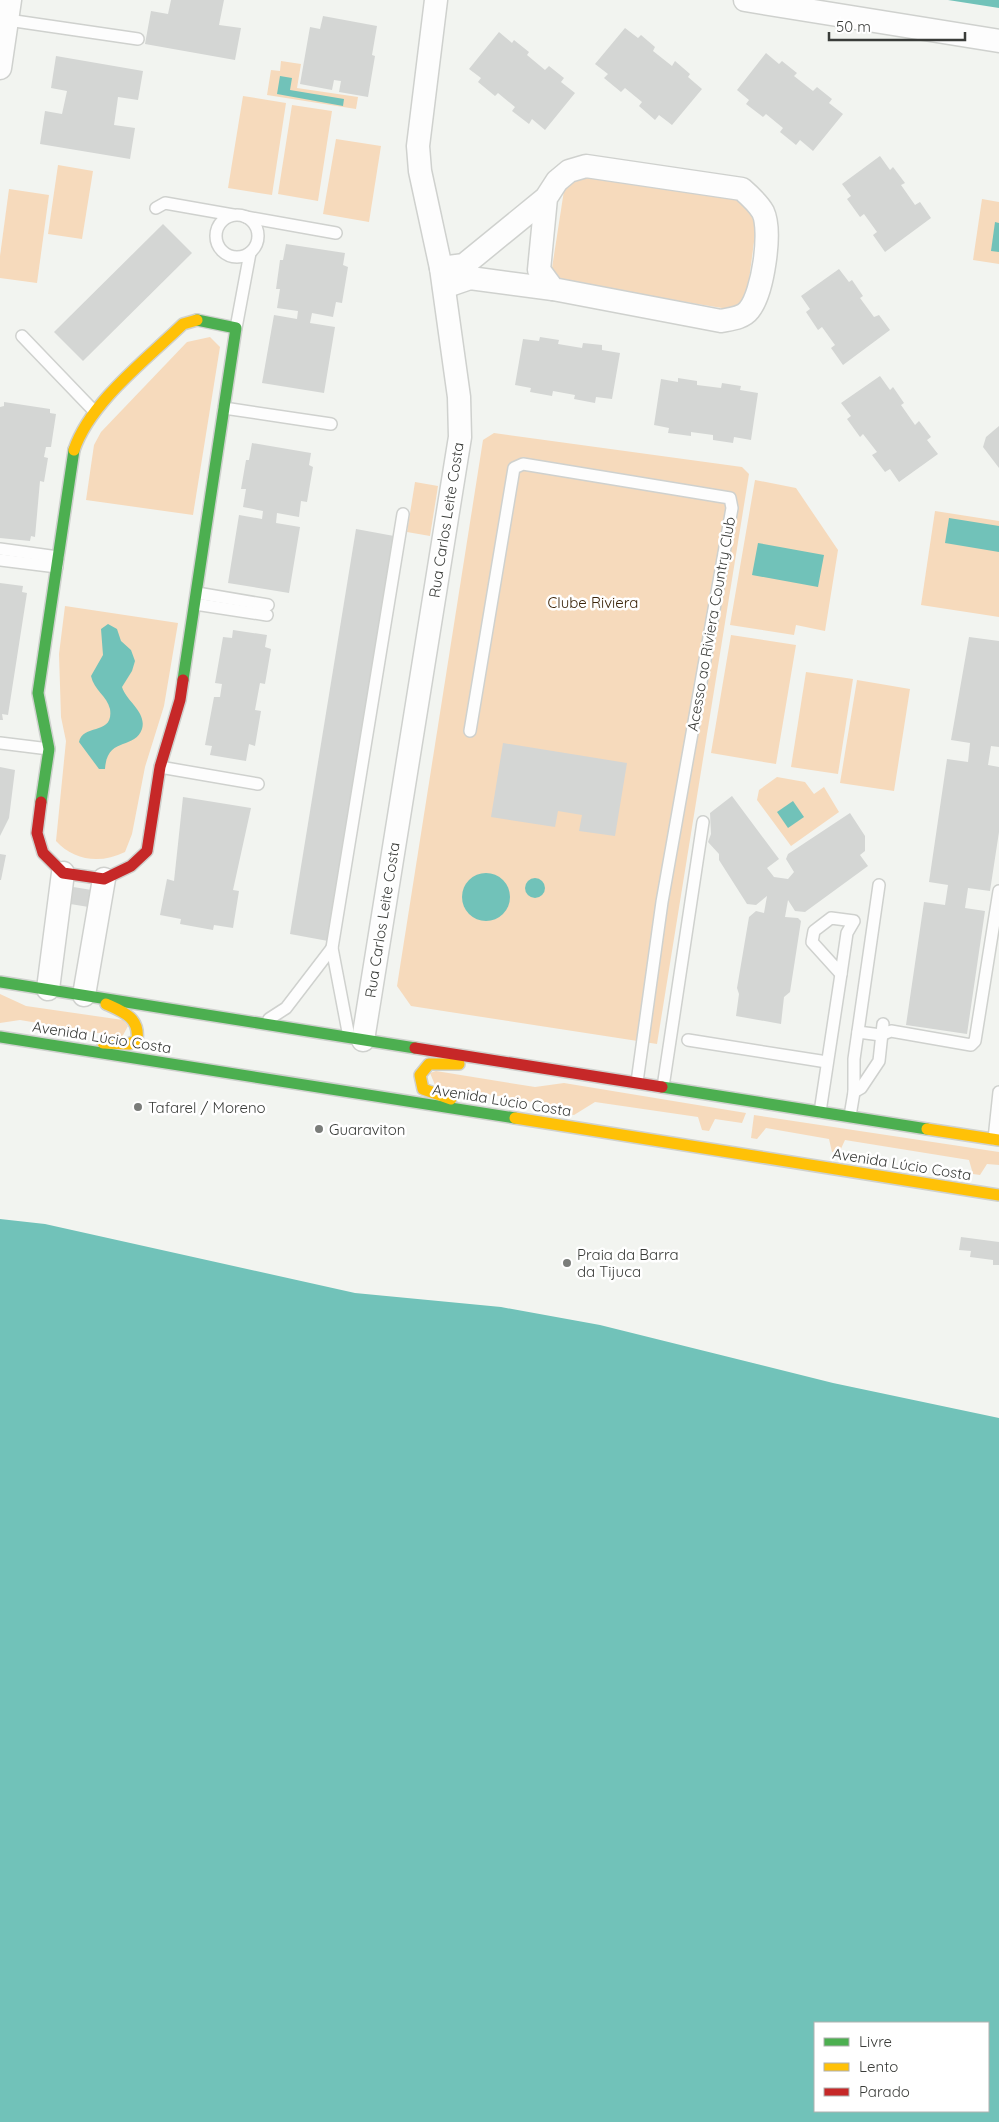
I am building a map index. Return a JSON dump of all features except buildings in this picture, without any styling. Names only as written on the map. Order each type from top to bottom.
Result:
[{"type":"main road","points":[[196,320],[236,328],[224,408],[180,700],[160,767],[146,851],[131,866],[104,879],[63,873],[43,853],[37,833],[48,750],[38,693],[74,451],[80,433],[94,411],[188,321],[196,320]]},
{"type":"main road","points":[[0,982],[996,1139]]},
{"type":"main road","points":[[21,1040],[129,1044],[137,1040],[138,1023],[132,1016],[88,996]]},
{"type":"main road","name":"Avenida Lúcio Costa","points":[[0,1037],[999,1195]]},
{"type":"main road","points":[[502,1115],[423,1088],[419,1079],[420,1072],[429,1064],[526,1066]]},
{"type":"street","name":"Rua Carlos Leite Costa","points":[[356,1039],[460,437],[459,397],[442,277],[420,171],[418,146],[436,0]]},
{"type":"street","points":[[744,0],[999,41]]},
{"type":"street","points":[[0,68],[9,10]]},
{"type":"street","points":[[586,166],[742,189],[755,201],[763,213],[767,228],[758,292],[749,310],[737,318],[721,321],[553,290],[470,278],[442,277],[464,265],[546,198],[557,181],[569,171],[586,166]]},
{"type":"street","points":[[546,198],[538,270],[553,290]]},
{"type":"street","points":[[48,990],[63,873]]},
{"type":"street","points":[[88,996],[93,940],[104,879]]},
{"type":"street","points":[[56,935],[93,940]]},
{"type":"lane","points":[[9,10],[138,39]]},
{"type":"lane","points":[[156,208],[165,203],[336,233]]},
{"type":"lane","points":[[232,215],[226,218],[217,228],[215,235],[219,248],[230,256],[237,258],[250,252],[255,247],[258,234],[252,221],[246,217]]},
{"type":"lane","points":[[236,328],[250,252]]},
{"type":"lane","points":[[22,336],[94,411]]},
{"type":"lane","points":[[224,408],[331,424]]},
{"type":"lane","name":"Acesso ao Riviera Country Club","points":[[470,730],[514,468],[523,464],[730,498],[732,508],[662,902],[637,1082]]},
{"type":"lane","points":[[356,1039],[332,948],[403,514]]},
{"type":"lane","points":[[0,549],[57,562]]},
{"type":"lane","points":[[0,560],[57,562]]},
{"type":"lane","points":[[196,599],[267,610]]},
{"type":"lane","points":[[0,742],[48,750]]},
{"type":"lane","points":[[160,767],[258,784]]},
{"type":"lane","points":[[663,1087],[702,822]]},
{"type":"lane","points":[[850,1117],[854,1092],[852,1074],[880,885]]},
{"type":"lane","points":[[858,1032],[882,1029],[971,1045],[975,1041],[999,891]]},
{"type":"lane","points":[[820,1112],[827,1062],[841,974],[847,934],[854,921],[831,918],[814,931],[812,942],[841,974]]},
{"type":"lane","points":[[260,1024],[276,1016],[286,1008],[332,948]]},
{"type":"lane","points":[[854,1092],[861,1088],[879,1061],[882,1046],[882,1029]]},
{"type":"lane","points":[[688,1040],[827,1062]]},
{"type":"lane","points":[[996,1139],[999,1092]]},
{"type":"green space","points":[[281,61],[301,64],[297,88],[358,97],[356,109],[267,95],[271,70],[280,71]]},
{"type":"green space","points":[[243,96],[286,103],[272,195],[228,188]]},
{"type":"green space","points":[[292,105],[332,111],[318,201],[278,194]]},
{"type":"green space","points":[[336,139],[381,146],[369,222],[323,214]]},
{"type":"green space","points":[[58,165],[93,171],[82,239],[48,234]]},
{"type":"green space","points":[[587,175],[741,199],[757,219],[746,303],[728,309],[563,282],[552,268],[565,184]]},
{"type":"green space","points":[[9,189],[49,195],[37,283],[0,278],[0,256]]},
{"type":"green space","points":[[982,199],[999,202],[999,264],[973,260]]},
{"type":"green space","points":[[210,337],[220,347],[193,515],[86,500],[94,445],[101,432],[187,342]]},
{"type":"green space","name":"Clube Riviera","points":[[494,433],[742,467],[749,474],[657,1044],[411,1006],[397,986],[483,440]]},
{"type":"green space","points":[[755,480],[796,488],[838,550],[825,631],[796,625],[794,635],[730,625]]},
{"type":"green space","points":[[415,482],[438,486],[430,536],[407,532]]},
{"type":"green space","points":[[935,511],[999,521],[999,617],[921,605]]},
{"type":"green space","points":[[65,606],[178,623],[164,706],[145,767],[132,834],[125,852],[107,858],[88,859],[79,856],[63,848],[56,841],[66,741],[61,717],[59,654]]},
{"type":"green space","points":[[731,635],[796,645],[776,764],[711,753]]},
{"type":"green space","points":[[806,672],[853,679],[838,774],[791,767]]},
{"type":"green space","points":[[857,680],[910,689],[894,791],[840,783]]},
{"type":"green space","points":[[777,777],[805,782],[814,794],[824,787],[839,812],[791,846],[757,800],[759,790]]},
{"type":"green space","points":[[0,994],[26,1006],[123,1020],[128,1026],[122,1037],[20,1020],[0,1023]]},
{"type":"green space","points":[[436,1071],[535,1087],[564,1083],[746,1113],[742,1123],[715,1119],[709,1131],[702,1130],[698,1117],[595,1102],[574,1115],[555,1112],[539,1103],[435,1085],[430,1073]]},
{"type":"green space","points":[[754,1115],[999,1152],[999,1165],[987,1164],[980,1175],[973,1174],[969,1160],[845,1140],[839,1153],[832,1152],[829,1139],[766,1128],[757,1139],[751,1138]]},
{"type":"water","points":[[948,0],[999,0],[999,8]]},
{"type":"water","points":[[280,76],[292,78],[290,90],[344,99],[343,106],[277,94]]},
{"type":"water","points":[[995,222],[999,223],[999,252],[991,251]]},
{"type":"water","points":[[949,518],[999,526],[999,552],[945,543]]},
{"type":"water","points":[[758,543],[824,555],[818,587],[752,575]]},
{"type":"water","points":[[108,624],[117,629],[121,641],[131,650],[135,661],[132,671],[122,687],[142,717],[143,723],[138,735],[134,739],[116,747],[107,759],[105,769],[99,769],[79,742],[86,733],[107,723],[110,717],[108,704],[91,676],[103,655],[101,629]]},
{"type":"water","points":[[793,801],[804,817],[788,828],[777,812]]},
{"type":"water","points":[[481,873],[491,873],[503,880],[510,892],[510,902],[503,914],[491,921],[481,921],[473,917],[466,910],[462,902],[462,892],[466,884],[473,877]]},
{"type":"water","points":[[535,878],[542,881],[545,888],[542,895],[535,898],[528,895],[525,888],[528,881]]},
{"type":"water","points":[[0,1219],[45,1224],[355,1293],[501,1307],[600,1325],[833,1383],[999,1418],[999,2122],[0,2122]]},
{"type":"traffic: fast","points":[[183,680],[236,328],[197,320]]},
{"type":"traffic: fast","points":[[41,802],[49,749],[38,693],[74,450]]},
{"type":"traffic: fast","points":[[0,982],[415,1048]]},
{"type":"traffic: fast","points":[[0,1037],[515,1118]]},
{"type":"traffic: fast","points":[[662,1087],[927,1129]]},
{"type":"traffic: slow","points":[[74,450],[82,432],[93,415],[121,382],[183,324],[197,320]]},
{"type":"traffic: slow","points":[[103,1043],[129,1044],[137,1040],[136,1026],[133,1021],[125,1013],[106,1004]]},
{"type":"traffic: slow","points":[[451,1099],[423,1089],[420,1075],[429,1064],[459,1064]]},
{"type":"traffic: slow","points":[[515,1118],[999,1195]]},
{"type":"traffic: slow","points":[[927,1129],[999,1140]]},
{"type":"traffic: jam","points":[[41,802],[37,833],[43,853],[63,873],[104,879],[131,866],[147,851],[160,767],[180,700],[183,680]]},
{"type":"traffic: jam","points":[[415,1048],[662,1087]]},
{"type":"place","name":"Tafarel / Moreno","points":[[138,1107]]},
{"type":"place","name":"Guaraviton","points":[[319,1129]]},
{"type":"place","name":"Praia da Barra da Tijuca","points":[[567,1263]]}]
